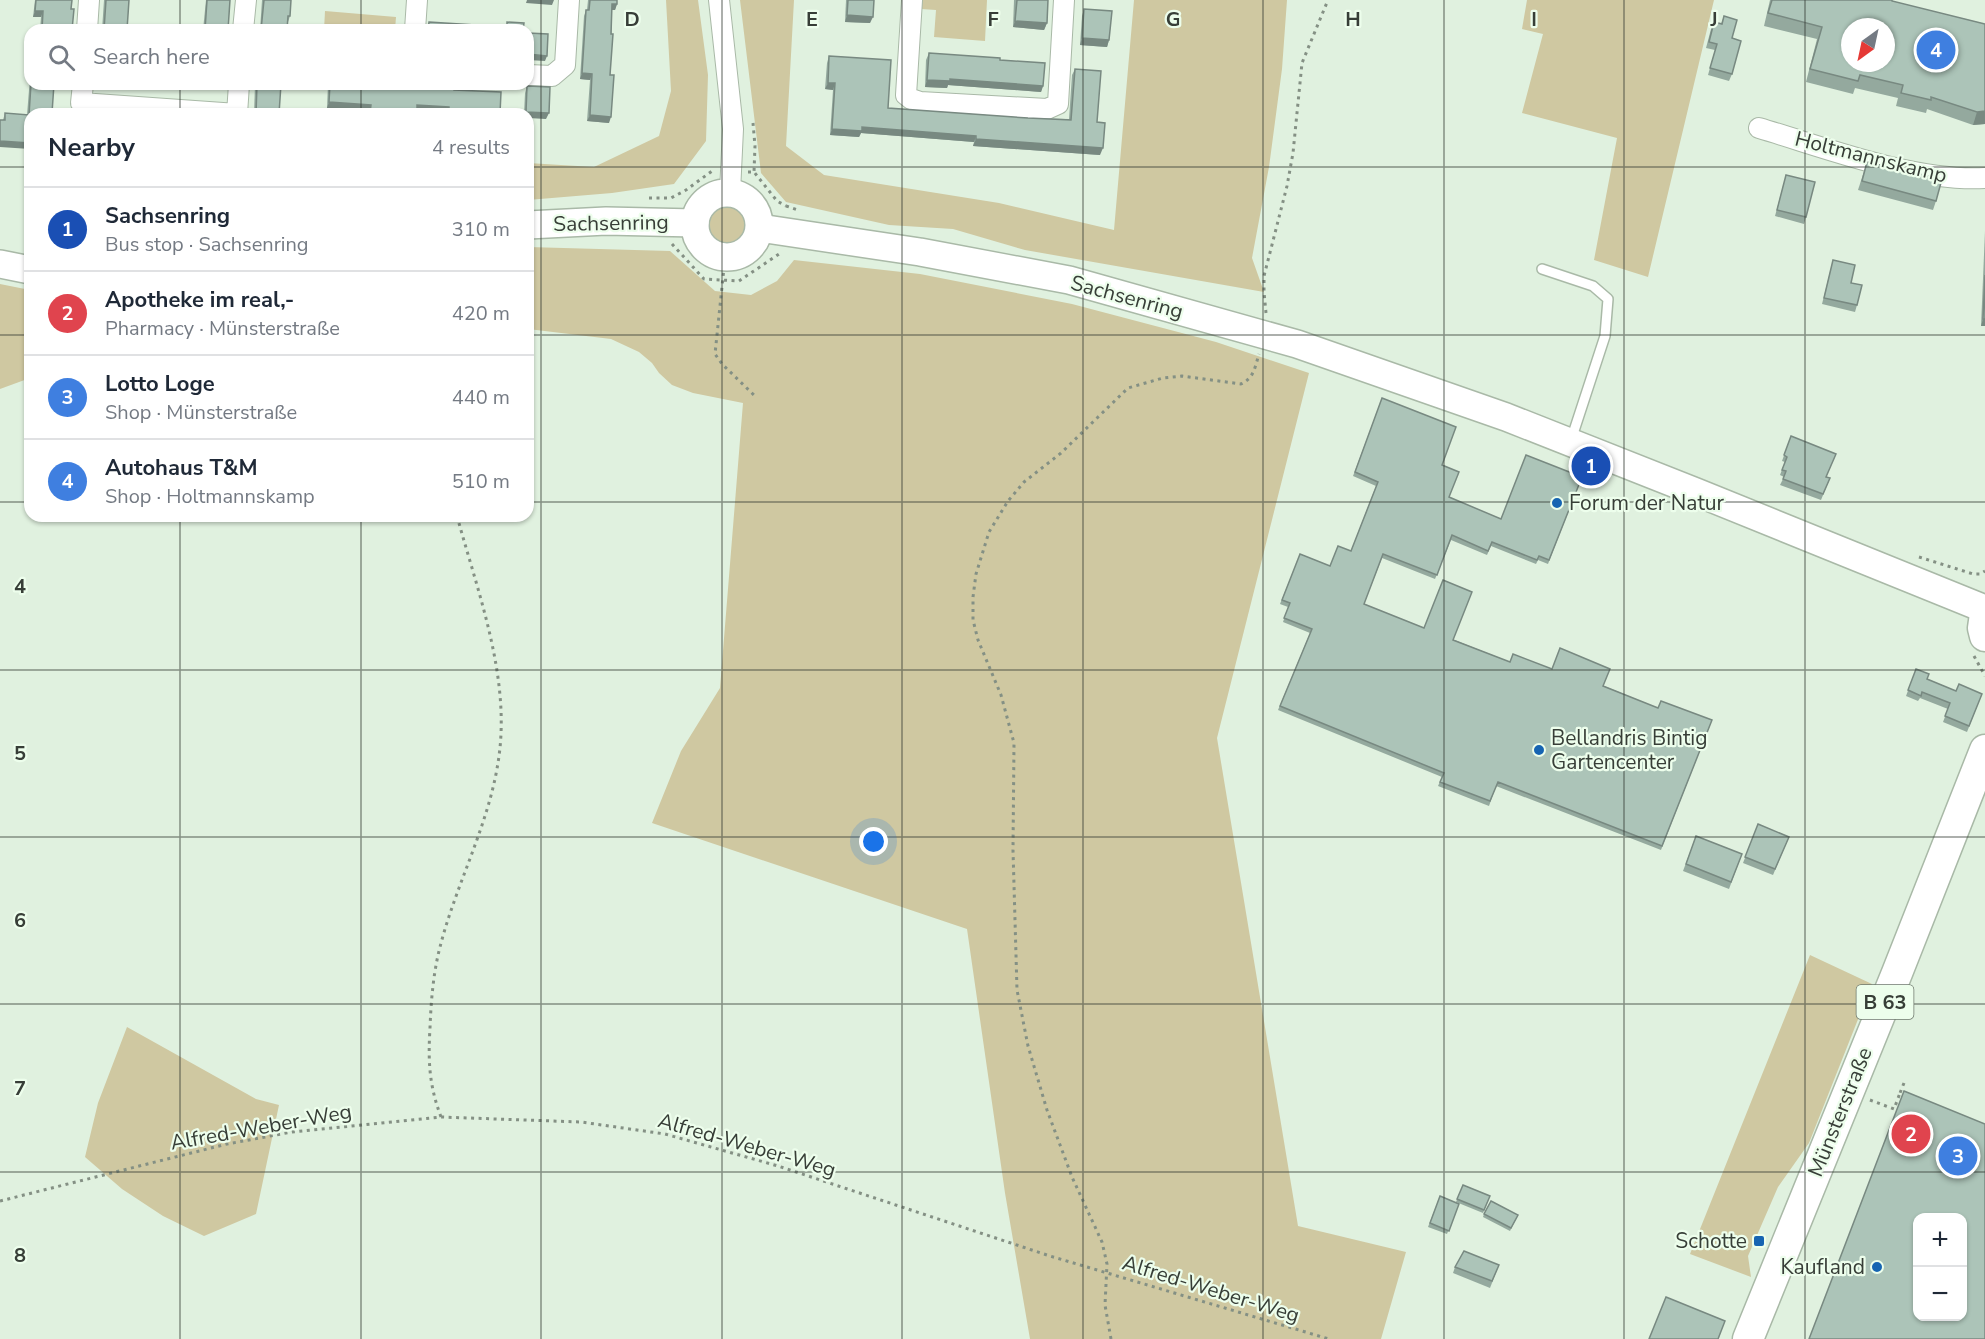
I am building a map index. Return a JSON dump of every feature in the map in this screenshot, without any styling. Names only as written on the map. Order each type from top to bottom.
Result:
[{"type":"main road","points":[[1985,614],[1983,628],[1985,636]]},
{"type":"main road","name":"Münsterstraße","points":[[1748,1339],[1985,750]]},
{"type":"street","points":[[87,24],[89,0]]},
{"type":"street","points":[[244,24],[246,0]]},
{"type":"street","points":[[416,24],[417,0]]},
{"type":"street","points":[[534,75],[552,76],[565,65],[569,0]]},
{"type":"street","points":[[719,0],[734,129],[731,181],[772,230],[724,269]]},
{"type":"street","points":[[912,0],[906,95],[920,102],[1047,109],[1058,104],[1064,0]]},
{"type":"street","points":[[82,90],[81,103],[152,108]]},
{"type":"street","points":[[237,108],[239,90]]},
{"type":"street","name":"Holtmannskamp","points":[[1759,128],[1851,156],[1913,171],[1948,177],[1985,178]]},
{"type":"street","name":"Sachsenring","points":[[682,222],[731,181]]},
{"type":"street","name":"Sachsenring","points":[[534,225],[606,221],[682,222],[696,233],[706,250],[715,255],[724,269]]},
{"type":"street","name":"Sachsenring","points":[[772,230],[920,252],[1070,280],[1297,344],[1468,403],[1570,442],[1985,609]]},
{"type":"street","points":[[0,264],[24,269]]},
{"type":"lane","points":[[1542,269],[1593,286],[1608,299],[1605,336],[1570,442]]},
{"type":"path","points":[[1111,1339],[1105,1305],[1107,1273],[1102,1242],[1072,1178],[1047,1110],[1028,1046],[1017,990],[1013,850],[1014,743],[1001,695],[978,640],[973,620],[976,574],[989,532],[1013,495],[1024,482],[1087,430],[1128,388],[1163,378],[1182,376],[1240,384],[1253,374],[1265,335],[1264,276],[1293,153],[1302,63],[1328,0]]},
{"type":"path","points":[[714,170],[731,181],[754,172],[770,193],[786,206],[772,230],[780,253],[739,281],[724,269],[704,279],[670,241],[682,222],[671,198],[714,170]]},
{"type":"path","points":[[724,269],[715,354],[722,364],[756,397]]},
{"type":"path","points":[[441,1117],[432,1093],[428,1065],[431,998],[439,951],[489,803],[499,756],[501,719],[500,681],[459,522]]},
{"type":"path","points":[[1961,571],[1973,574],[1985,571]]},
{"type":"path","points":[[1849,1091],[1894,1109],[1904,1083]]},
{"type":"path","points":[[1900,1093],[1911,1098]]},
{"type":"path","name":"Alfred-Weber-Weg","points":[[0,1201],[227,1144],[292,1132],[441,1117],[581,1122],[665,1134],[778,1166],[932,1218],[1107,1273],[1329,1339]]},
{"type":"shaded area","points":[[666,0],[698,0],[708,75],[706,141],[674,184],[612,193],[534,200],[534,163],[594,167],[659,136],[671,91]]},
{"type":"shaded area","points":[[740,0],[794,0],[786,146],[824,175],[999,203],[1114,230],[1134,0],[1287,0],[1282,69],[1269,167],[1252,258],[1264,292],[1025,250],[953,229],[889,225],[786,202],[761,173]]},
{"type":"shaded area","points":[[922,0],[987,0],[985,41],[934,37],[936,10],[921,9]]},
{"type":"shaded area","points":[[1527,0],[1714,0],[1648,277],[1594,260],[1617,138],[1522,113],[1543,34],[1522,29]]},
{"type":"shaded area","points":[[325,11],[396,17],[395,24],[324,24]]},
{"type":"shaded area","points":[[727,206],[735,207],[741,212],[746,218],[746,234],[741,240],[735,245],[727,246],[719,245],[713,240],[708,234],[707,226],[708,218],[713,212],[719,207]]},
{"type":"shaded area","points":[[534,247],[670,251],[715,291],[751,295],[777,281],[794,260],[920,274],[1072,304],[1216,342],[1309,373],[1217,738],[1298,1226],[1406,1252],[1381,1339],[1030,1339],[1005,1193],[967,929],[652,823],[681,751],[720,688],[743,403],[693,393],[672,385],[639,352],[611,339],[534,330]]},
{"type":"shaded area","points":[[0,284],[24,289],[24,380],[0,389]]},
{"type":"shaded area","points":[[1810,955],[1872,984],[1809,1143],[1778,1187],[1748,1256],[1751,1277],[1690,1254]]},
{"type":"shaded area","points":[[127,1027],[256,1099],[279,1105],[256,1214],[204,1236],[163,1216],[122,1189],[85,1157],[98,1103]]},
{"type":"building","points":[[36,0],[72,0],[73,24],[42,24],[43,11],[35,11]]},
{"type":"building","points":[[106,0],[129,0],[127,24],[104,24]]},
{"type":"building","points":[[207,0],[230,0],[228,24],[205,24]]},
{"type":"building","points":[[264,0],[291,0],[287,24],[262,24]]},
{"type":"building","points":[[590,0],[617,0],[617,4],[612,4],[611,34],[613,34],[610,75],[614,75],[611,117],[590,115],[592,74],[582,73],[586,10],[589,10]]},
{"type":"building","points":[[848,0],[874,0],[873,17],[847,15]]},
{"type":"building","points":[[1017,0],[1048,0],[1047,23],[1015,21]]},
{"type":"building","points":[[1772,0],[1892,0],[1985,24],[1985,111],[1977,112],[1931,97],[1931,100],[1901,93],[1903,85],[1860,75],[1858,81],[1810,69],[1822,27],[1768,13]]},
{"type":"building","points":[[1084,9],[1112,11],[1109,40],[1082,38]]},
{"type":"building","points":[[1724,16],[1737,20],[1732,38],[1741,41],[1732,74],[1710,68],[1717,44],[1709,42],[1714,22],[1722,24]]},
{"type":"building","points":[[429,22],[460,24],[429,24]]},
{"type":"building","points":[[507,22],[524,23],[507,24]]},
{"type":"building","points":[[534,33],[548,34],[547,56],[534,55]]},
{"type":"building","points":[[929,53],[1045,63],[1043,86],[950,79],[950,81],[927,80]]},
{"type":"building","points":[[829,56],[891,60],[888,108],[1028,118],[1071,120],[1075,69],[1101,71],[1097,122],[1105,123],[1103,148],[976,139],[976,136],[862,127],[862,131],[832,129],[835,83],[828,83]]},
{"type":"building","points":[[534,86],[550,87],[549,113],[534,112],[534,108],[526,108],[527,90],[534,90]]},
{"type":"building","points":[[31,90],[54,90],[52,108],[29,108]]},
{"type":"building","points":[[257,90],[281,90],[279,108],[256,108]]},
{"type":"building","points":[[330,90],[501,92],[500,108],[449,108],[417,105],[417,108],[371,108],[371,105],[329,102]]},
{"type":"building","points":[[5,113],[24,115],[24,143],[0,141],[0,120],[5,120]]},
{"type":"building","points":[[1867,162],[1942,179],[1936,201],[1862,181]]},
{"type":"building","points":[[1786,175],[1815,182],[1806,217],[1777,210]]},
{"type":"building","points":[[1833,260],[1855,265],[1851,283],[1862,285],[1857,305],[1824,298]]},
{"type":"building","points":[[1985,275],[1985,319],[1983,319]]},
{"type":"building","points":[[1382,398],[1456,427],[1442,465],[1459,472],[1449,497],[1501,519],[1526,455],[1582,477],[1549,560],[1539,556],[1537,560],[1492,542],[1488,551],[1452,535],[1437,575],[1383,554],[1364,604],[1424,628],[1443,580],[1472,592],[1453,640],[1510,662],[1513,654],[1552,669],[1560,648],[1610,669],[1603,686],[1658,708],[1661,701],[1712,720],[1662,846],[1498,782],[1490,801],[1440,782],[1444,773],[1280,706],[1312,629],[1284,618],[1290,603],[1282,600],[1300,554],[1330,566],[1338,546],[1351,551],[1378,482],[1355,472]]},
{"type":"building","points":[[1791,436],[1836,454],[1826,477],[1830,478],[1823,494],[1783,479],[1786,471],[1782,470],[1787,457],[1784,455]]},
{"type":"building","points":[[1916,669],[1929,674],[1927,679],[1956,691],[1959,684],[1982,694],[1969,726],[1945,716],[1950,703],[1922,692],[1921,696],[1908,690]]},
{"type":"building","points":[[1758,824],[1789,837],[1775,869],[1745,857]]},
{"type":"building","points":[[1696,836],[1742,854],[1731,882],[1686,864]]},
{"type":"building","name":"Kaufland","points":[[1904,1091],[1985,1124],[1985,1339],[1809,1339]]},
{"type":"building","points":[[1463,1185],[1490,1196],[1484,1210],[1457,1199]]},
{"type":"building","points":[[1440,1196],[1459,1204],[1449,1231],[1430,1223]]},
{"type":"building","points":[[1491,1201],[1518,1215],[1511,1228],[1484,1214]]},
{"type":"building","points":[[1464,1251],[1499,1265],[1492,1281],[1455,1267]]},
{"type":"building","points":[[1666,1297],[1725,1321],[1718,1339],[1649,1339]]},
{"type":"place","name":"Autohaus T&M","points":[[1936,50]]},
{"type":"place","name":"Sachsenring","points":[[1591,466]]},
{"type":"place","name":"Forum der Natur","points":[[1557,503]]},
{"type":"place","name":"Bellandris Bintig Gartencenter","points":[[1539,750]]},
{"type":"place","name":"Apotheke im real,-","points":[[1911,1134]]},
{"type":"place","name":"Lotto Loge","points":[[1958,1156]]},
{"type":"place","name":"Schotte","points":[[1759,1241]]},
{"type":"place","name":"Kaufland","points":[[1877,1267]]}]
